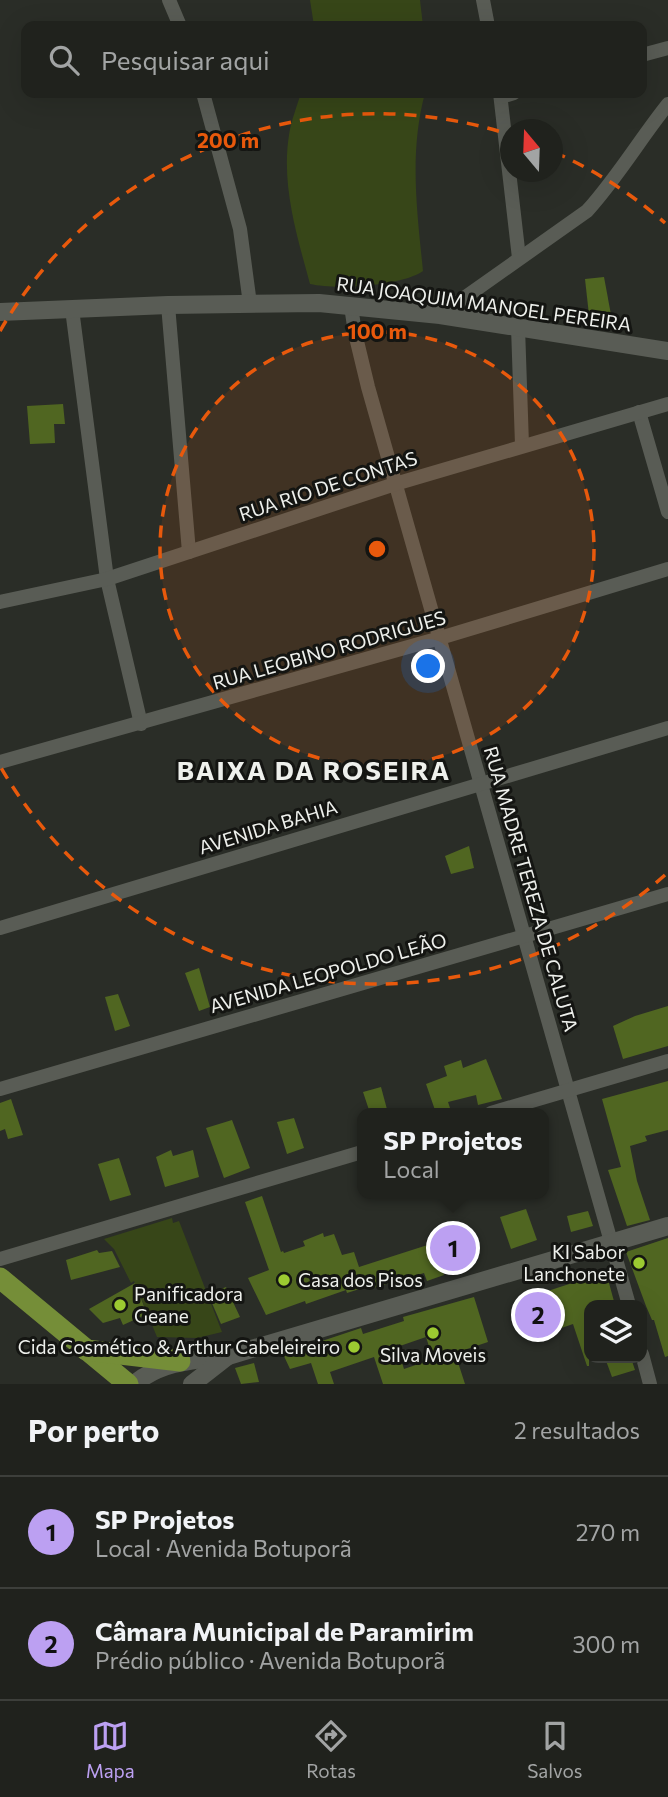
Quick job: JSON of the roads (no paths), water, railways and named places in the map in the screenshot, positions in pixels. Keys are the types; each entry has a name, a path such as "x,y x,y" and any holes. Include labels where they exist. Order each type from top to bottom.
{"main road":[{"path":"0,1278 128,1384"},
{"path":"86,1350 180,1362"}],"street":[{"path":"169,0 178,21"},
{"path":"483,0 487,21"},
{"path":"647,54 668,48"},
{"path":"204,98 240,229 250,304"},
{"path":"505,98 519,258"},
{"path":"440,315 587,211 607,189 668,104"},
{"name":"RUA JOAQUIM MANOEL PEREIRA","path":"0,312 168,305 319,303 440,315 668,351"},
{"path":"168,305 189,552"},
{"name":"RUA MADRE TEREZA DE CALUTA","path":"351,306 368,387 627,1300"},
{"path":"72,309 107,579 141,724"},
{"path":"518,327 522,445"},
{"name":"RUA RIO DE CONTAS","path":"0,602 107,579 395,484 668,404"},
{"path":"639,412 668,512"},
{"name":"RUA LEOBINO RODRIGUES","path":"0,762 440,638 668,569"},
{"name":"AVENIDA BAHIA","path":"0,928 668,728"},
{"name":"AVENIDA LEOPOLDO LEÃO","path":"0,1089 668,894"},
{"path":"508,1108 668,1061"},
{"path":"0,1259 357,1153"},
{"path":"134,1384 156,1370 180,1362 228,1356 668,1226"},
{"path":"192,1384 228,1356"},
{"path":"644,1363 650,1384"}],"place":[{"name":"SP Projetos","path":"453,1248"},
{"name":"KI Sabor Lanchonete","path":"639,1263"},
{"name":"Casa dos Pisos","path":"284,1280"},
{"name":"Panificadora Geane","path":"120,1305"},
{"name":"Câmara Municipal de Paramirim","path":"538,1315"},
{"name":"Silva Moveis","path":"433,1333"},
{"name":"Cida Cosmético & Arthur Cabeleireiro","path":"354,1347"}],"district":[{"name":"BAIXA DA ROSEIRA","path":"314,771"}]}
